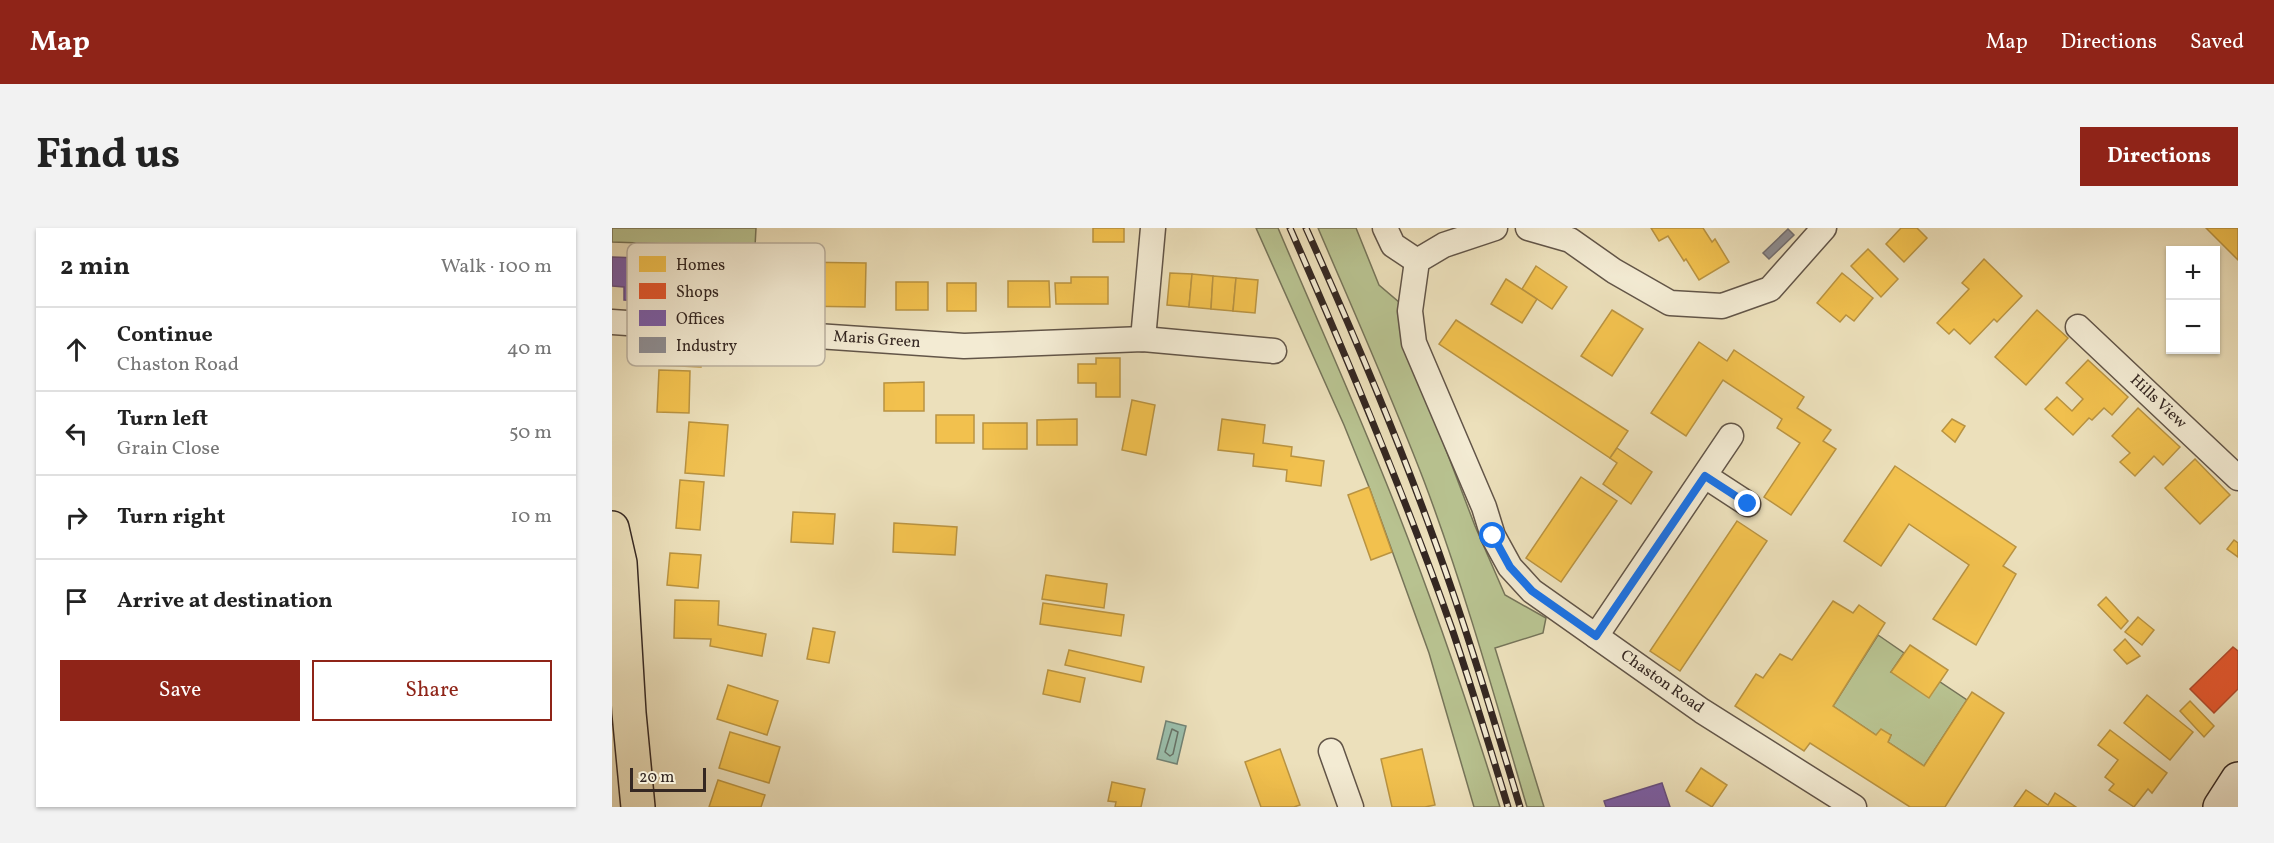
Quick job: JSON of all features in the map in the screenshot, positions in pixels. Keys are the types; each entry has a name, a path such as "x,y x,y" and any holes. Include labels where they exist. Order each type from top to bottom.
{"main road":[{"path":"612,528 620,563 628,713 638,807"}],"street":[{"path":"1143,339 1153,228"},
{"path":"1385,228 1393,244 1417,261 1444,245 1495,228"},
{"path":"1528,228 1570,240 1614,271 1670,303 1722,306 1770,289 1824,228"},
{"name":"Chaston Road","path":"1417,261 1410,311 1414,343 1484,507 1493,536 1510,567 1532,591 1702,711 1854,807"},
{"name":"Maris Green","path":"612,322 627,323"},
{"name":"Hills View","path":"2078,327 2238,478"},
{"name":"Maris Green","path":"825,337 964,346 1143,339 1274,351"},
{"path":"1596,636 1731,436"},
{"path":"1705,476 1748,504"},
{"path":"1331,751 1351,807"},
{"path":"2220,807 2238,779"}],"shaded area":[{"path":"612,228 756,228 755,243 612,242"},
{"path":"1256,228 1278,228 1354,404 1425,583 1500,807 1474,807 1429,653 1369,487 1344,425"},
{"path":"1318,228 1356,228 1379,285 1400,303 1421,384 1475,526 1505,595 1546,618 1543,633 1495,648 1544,807 1527,807 1439,521 1399,417"},
{"path":"1878,635 1904,653 1891,672 1940,682 1967,700 1924,766 1888,742 1891,735 1876,735 1833,706"}],"water":[{"path":"1166,721 1186,726 1177,764 1157,759"}],"building: Homes":[{"path":"1093,228 1124,228 1124,242 1093,242"},
{"path":"1651,228 1703,228 1712,242 1715,239 1729,262 1699,280 1668,236 1659,241"},
{"path":"1901,228 1917,228 1927,238 1904,262 1886,244"},
{"path":"2206,228 2238,228 2238,260"},
{"path":"1868,249 1898,279 1881,297 1851,266"},
{"path":"1984,259 2022,296 1997,322 1994,319 1970,344 1954,329 1949,334 1937,323 1969,289 1962,283"},
{"path":"825,262 866,263 865,307 825,306"},
{"path":"1536,266 1567,287 1552,309 1522,289"},
{"path":"1170,273 1192,274 1189,307 1167,305"},
{"path":"1842,273 1873,298 1854,321 1846,315 1840,322 1817,303"},
{"path":"1192,274 1213,276 1211,309 1189,307"},
{"path":"1213,276 1236,278 1233,311 1211,309"},
{"path":"1071,277 1108,277 1108,304 1056,304 1055,283 1071,283"},
{"path":"1236,278 1258,280 1255,313 1233,311"},
{"path":"1506,279 1537,299 1522,323 1491,304"},
{"path":"1008,281 1049,281 1050,307 1008,307"},
{"path":"896,282 928,282 928,310 896,310"},
{"path":"947,283 976,283 976,311 947,311"},
{"path":"1612,310 1643,329 1612,376 1581,356"},
{"path":"2037,310 2068,338 2026,385 1995,357"},
{"path":"1456,320 1628,431 1610,458 1439,344"},
{"path":"1699,342 1727,361 1734,350 1804,397 1797,408 1831,430 1823,441 1836,449 1791,515 1764,497 1800,443 1777,428 1782,419 1723,380 1686,436 1651,413"},
{"path":"1096,358 1120,358 1120,397 1096,397 1096,383 1078,383 1078,364 1096,364"},
{"path":"2088,360 2128,397 2112,415 2104,408 2092,420 2089,418 2073,435 2045,409 2057,397 2072,411 2083,399 2066,383"},
{"path":"659,370 690,371 689,413 657,412"},
{"path":"924,382 924,411 884,411 884,383"},
{"path":"1132,400 1155,405 1146,455 1122,450"},
{"path":"2138,408 2180,447 2163,465 2154,456 2135,476 2120,462 2130,453 2112,436"},
{"path":"936,415 974,415 974,443 936,443"},
{"path":"1077,419 1077,445 1037,445 1037,420"},
{"path":"1222,419 1265,425 1263,443 1292,447 1291,456 1324,461 1321,486 1286,481 1287,470 1253,466 1254,454 1218,450"},
{"path":"1952,419 1965,426 1955,442 1942,431"},
{"path":"689,422 728,425 724,476 685,473"},
{"path":"983,423 1027,423 1027,449 983,449"},
{"path":"1617,448 1652,472 1631,504 1603,484 1617,463 1610,458"},
{"path":"2195,459 2230,495 2200,524 2165,488"},
{"path":"1895,466 2016,547 2003,566 2016,574 1976,645 1933,619 1969,565 1909,524 1881,566 1844,541"},
{"path":"1581,477 1617,501 1561,582 1526,558"},
{"path":"680,480 704,482 700,530 676,528"},
{"path":"1369,487 1392,552 1371,560 1348,495"},
{"path":"793,512 835,514 833,544 791,542"},
{"path":"1737,521 1767,541 1680,671 1650,651"},
{"path":"894,523 957,527 955,555 893,552"},
{"path":"2234,540 2238,543 2238,557 2227,549"},
{"path":"670,553 701,555 698,588 667,585"},
{"path":"1046,575 1107,584 1104,608 1042,599"},
{"path":"2106,597 2128,621 2121,629 2098,605"},
{"path":"675,600 719,601 718,625 766,634 762,656 710,646 711,639 674,638"},
{"path":"1833,601 1853,613 1859,605 1885,623 1833,706 1876,735 1881,729 1891,735 1888,742 1924,766 1972,692 2004,713 1945,807 1910,807 1810,743 1804,751 1735,706 1756,674 1763,678 1780,654 1792,660"},
{"path":"1043,603 1124,615 1121,636 1040,624"},
{"path":"2138,617 2154,630 2142,645 2125,632"},
{"path":"813,628 835,632 829,663 807,659"},
{"path":"2125,639 2140,656 2127,664 2114,650"},
{"path":"1910,645 1948,670 1929,698 1891,672"},
{"path":"1069,650 1144,667 1141,682 1065,665"},
{"path":"1048,670 1085,678 1080,702 1043,694"},
{"path":"728,685 778,701 767,735 717,719"},
{"path":"2147,695 2193,732 2170,760 2124,723"},
{"path":"2190,701 2214,726 2204,737 2180,711"},
{"path":"2110,730 2167,773 2152,793 2148,789 2134,807 2109,790 2114,784 2105,777 2118,760 2098,745"},
{"path":"730,732 780,747 769,783 719,768"},
{"path":"1280,749 1300,805 1261,807 1245,762"},
{"path":"1422,749 1435,805 1392,807 1381,759"},
{"path":"1701,768 1727,785 1712,807 1686,791"},
{"path":"718,780 765,795 761,807 709,807"},
{"path":"1112,782 1145,789 1141,807 1115,807 1116,802 1108,801"},
{"path":"2026,790 2048,805 2055,793 2076,807 2014,807"}],"building: Shops":[{"path":"2233,647 2238,651 2238,689 2214,713 2190,689"}],"building: Offices":[{"path":"612,257 627,258 627,300 624,300 624,287 612,286"},
{"path":"1662,783 1670,807 1606,807 1604,801"}],"building: Industry":[{"path":"1788,229 1794,235 1769,259 1763,253"}],"railway":[{"path":"1290,228 1354,377 1434,578 1508,807"},
{"path":"1306,228 1373,382 1446,572 1520,807"}],"route":[{"path":"1493,536 1510,567 1532,591 1596,636 1705,476 1748,504"}]}
